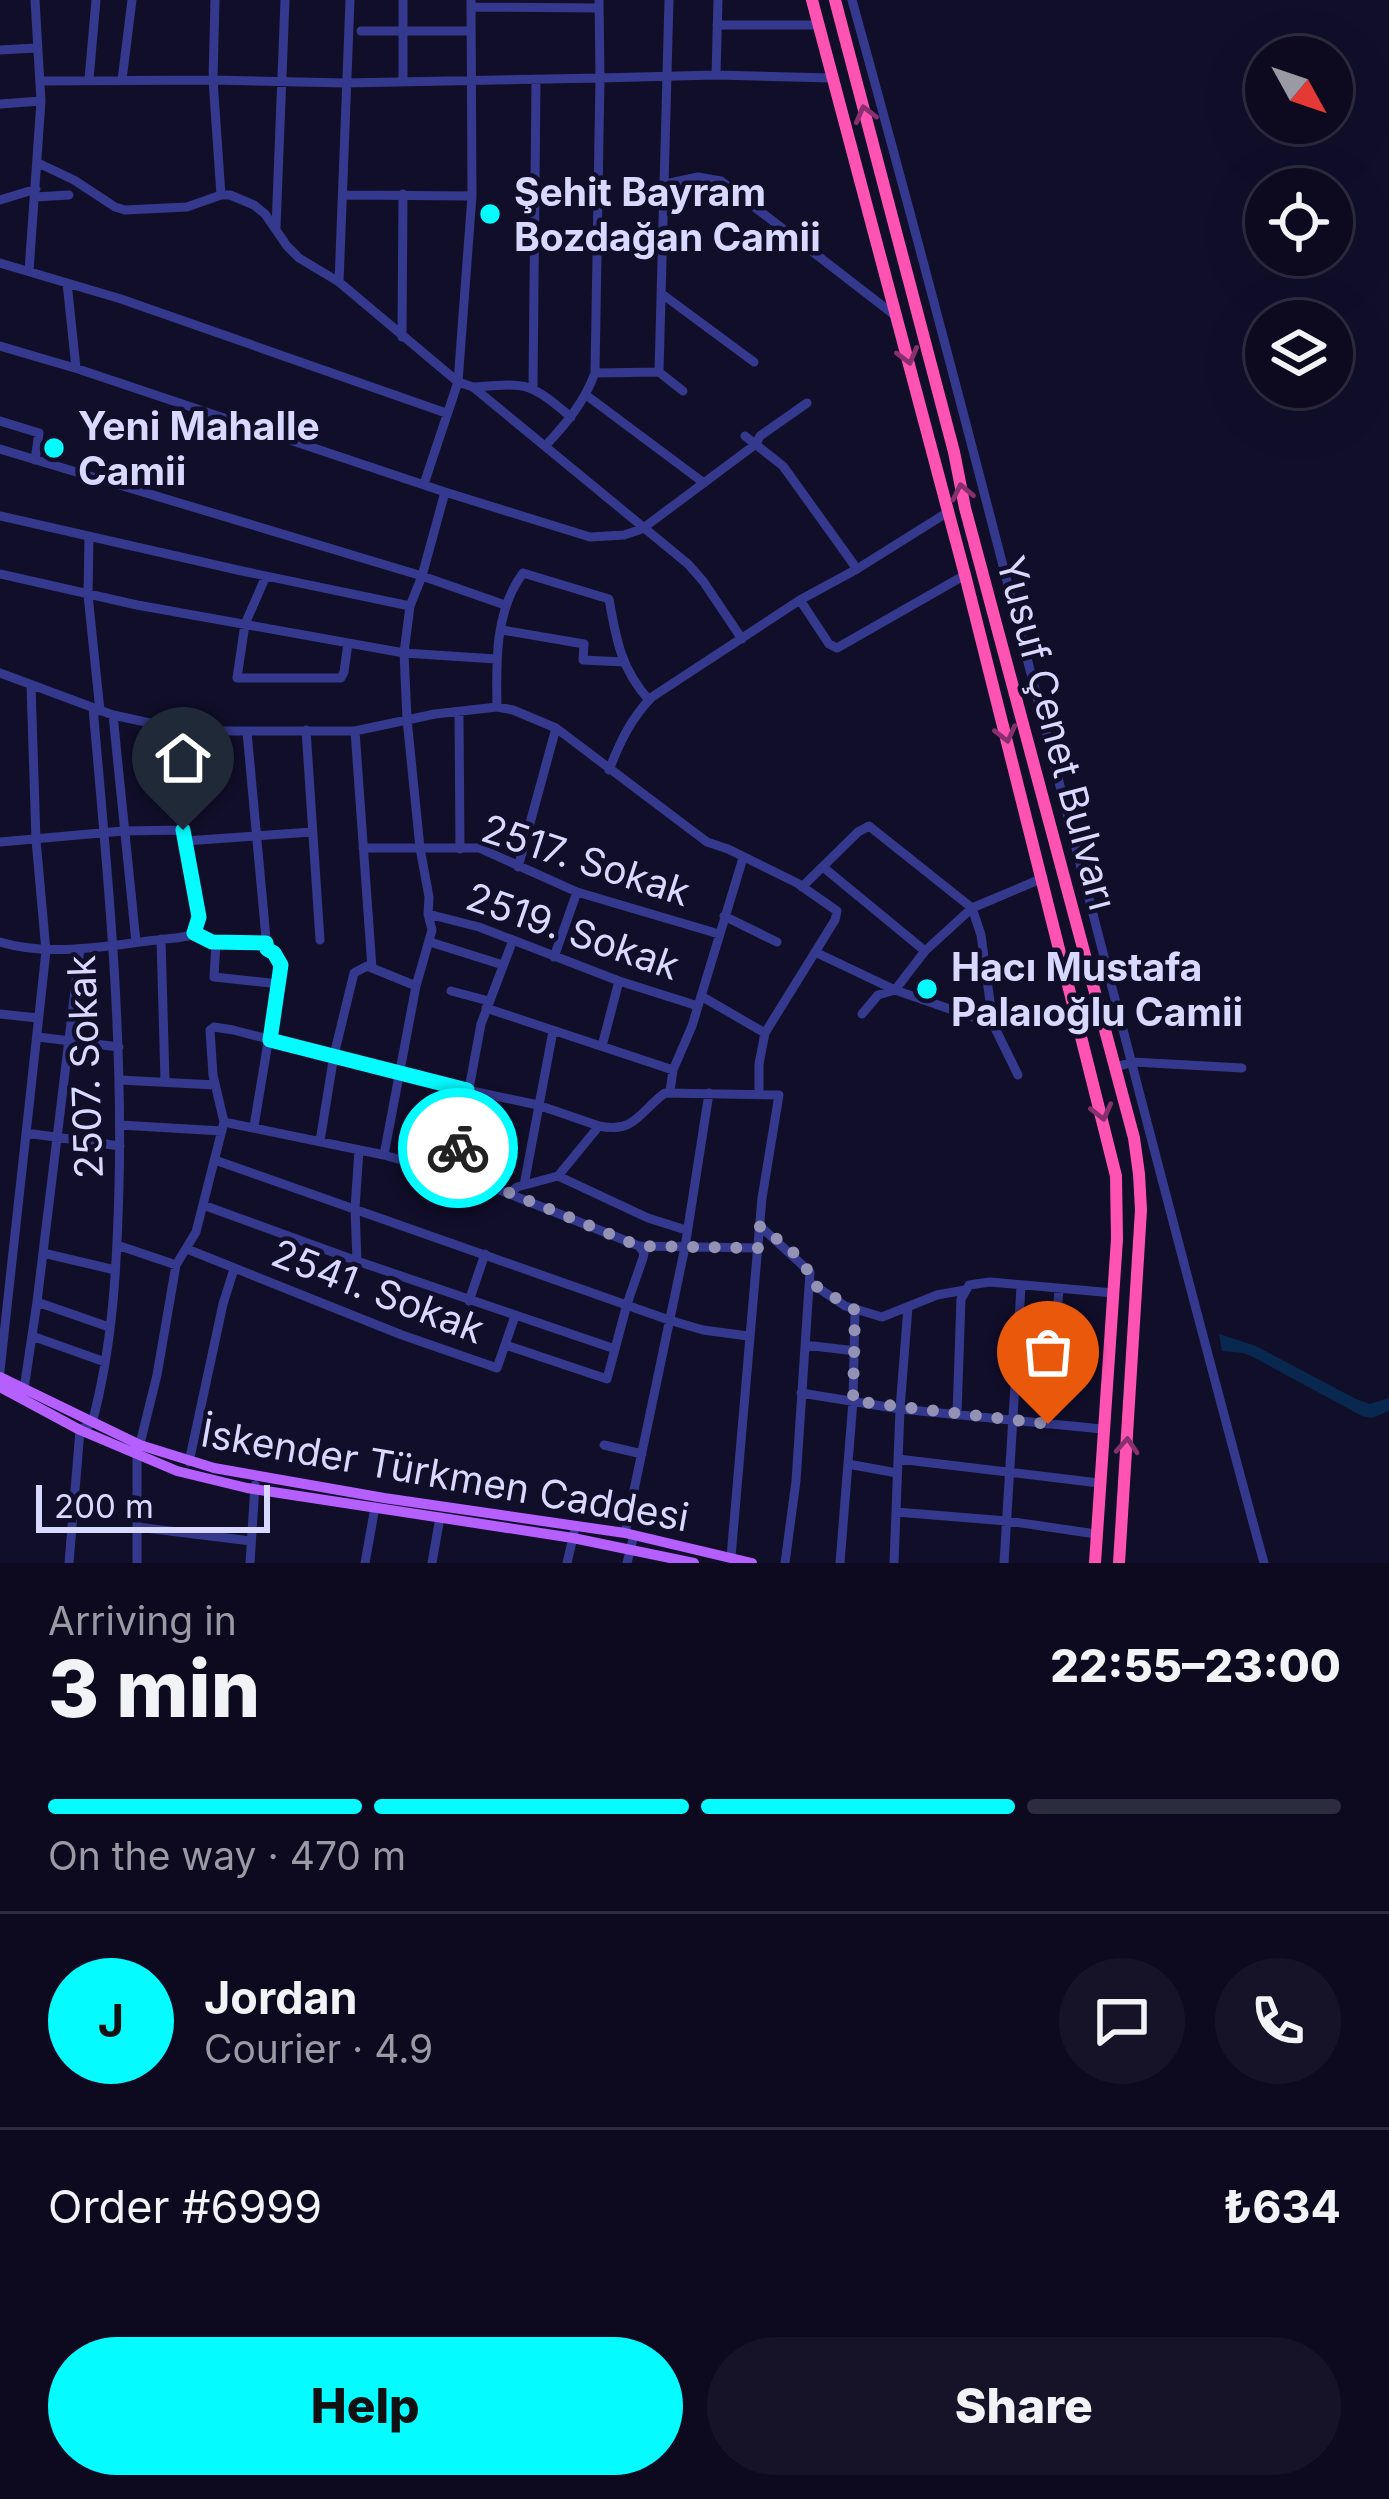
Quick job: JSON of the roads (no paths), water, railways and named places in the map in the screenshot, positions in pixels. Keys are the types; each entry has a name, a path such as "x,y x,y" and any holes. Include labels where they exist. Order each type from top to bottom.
{"highway":[{"name":"Yusuf Çenet Bulvarı","path":"812,0 965,575 1116,1176 1118,1239 1094,1563"},
{"name":"Yusuf Çenet Bulvarı","path":"835,0 976,550 1130,1121 1141,1190 1119,1563"}],"main road":[{"name":"İskender Türkmen Caddesi","path":"0,1374 177,1471 574,1532 694,1563"},
{"name":"İskender Türkmen Caddesi","path":"0,1387 80,1430 255,1483 440,1517 629,1534 752,1563"}],"street":[{"path":"29,271 41,101 35,0"},
{"path":"89,80 96,0"},
{"path":"122,80 132,0"},
{"path":"215,0 213,80 220,195"},
{"path":"276,227 285,0"},
{"path":"340,282 350,0"},
{"path":"404,0 404,81"},
{"path":"659,372 669,0"},
{"path":"716,75 718,0"},
{"path":"852,0 1264,1563"},
{"path":"424,484 458,382 472,196 471,4 599,4 595,373 572,417 546,446"},
{"path":"717,25 819,25"},
{"path":"361,32 471,31"},
{"path":"0,50 36,48"},
{"path":"41,81 832,78"},
{"path":"533,388 536,79"},
{"path":"0,104 41,101"},
{"path":"38,163 125,210 187,207 220,195 254,206 299,258 340,282 402,337 458,382 473,388 688,564 742,639"},
{"path":"665,184 698,176 721,181 897,317"},
{"path":"0,200 35,193 69,196"},
{"path":"402,337 403,194"},
{"path":"343,195 472,196"},
{"path":"598,243 663,248"},
{"path":"0,263 121,299 446,413"},
{"path":"68,283 76,368"},
{"path":"662,294 754,362"},
{"path":"0,346 590,536 642,529 807,403"},
{"path":"595,373 659,372 683,391"},
{"path":"473,388 514,384 533,388 572,417"},
{"path":"586,395 704,483"},
{"path":"0,421 39,433 35,460"},
{"path":"745,436 783,466 857,569"},
{"path":"0,449 505,605"},
{"path":"383,1155 416,986 432,930 420,848 404,653 410,606 445,492"},
{"path":"609,770 623,735 650,700 800,600 948,512"},
{"path":"0,516 410,606"},
{"name":"2507. Sokak","path":"89,536 88,595 120,1080 115,1270 105,1362 92,1423"},
{"path":"497,707 496,659 505,605 523,573 609,598 624,662 633,682 650,700"},
{"path":"0,574 88,595 404,653 496,659"},
{"path":"800,600 829,644 837,648 965,575"},
{"path":"266,576 244,624 237,678 341,678 348,643"},
{"path":"502,630 584,644 583,660 624,662"},
{"path":"0,673 113,715 166,728 355,730 497,707 556,728 707,842 802,886 835,908 838,915 765,1033 759,1093"},
{"path":"0,1374 46,951 36,840 31,685"},
{"path":"459,712 460,849"},
{"path":"113,715 136,942"},
{"path":"166,728 199,917 194,933"},
{"path":"518,867 556,728"},
{"path":"306,730 320,940"},
{"path":"355,730 372,968"},
{"path":"247,732 266,943 281,965 254,1126"},
{"path":"802,886 868,826 971,908 981,935 992,1024 1018,1075"},
{"path":"0,842 123,831 184,836 312,832"},
{"name":"2517. Sokak","path":"363,848 478,848 577,892 719,934"},
{"path":"670,1092 673,1070 700,1001 743,858"},
{"path":"823,867 926,951"},
{"path":"862,1014 878,994 895,990 926,951 971,908 1043,878"},
{"path":"554,956 577,892"},
{"name":"2519. Sokak","path":"428,914 455,919 619,981 700,1001 765,1033"},
{"path":"724,916 776,942"},
{"path":"0,942 46,951 194,933 216,942 266,943"},
{"path":"161,939 165,1081"},
{"path":"453,1175 488,1004 513,940"},
{"path":"216,942 214,977 279,984"},
{"path":"430,942 502,965"},
{"path":"24,1388 80,949"},
{"path":"815,952 895,990 992,1024"},
{"path":"320,1141 354,974 362,967 372,968 416,986"},
{"path":"602,1046 619,981"},
{"path":"451,991 673,1070"},
{"path":"0,1014 38,1018"},
{"path":"137,1563 138,1450 157,1375 176,1264 196,1232 223,1126 209,1034 214,1027 538,1105 610,1128 628,1126 670,1092 779,1095 748,1336 731,1558"},
{"path":"524,1185 553,1031"},
{"path":"38,1037 119,1047"},
{"path":"1116,1067 1132,1062 1242,1068"},
{"path":"120,1080 215,1085"},
{"path":"627,1563 641,1454 685,1247 709,1094"},
{"path":"120,1125 254,1126 453,1175 639,1246 758,1248"},
{"path":"510,1193 558,1176 599,1126"},
{"path":"26,1133 120,1146"},
{"path":"357,1261 359,1150"},
{"path":"215,1160 669,1320 748,1336"},
{"path":"558,1176 648,1218 686,1230"},
{"path":"203,1205 615,1349"},
{"path":"760,1226 803,1263 811,1283 785,1563"},
{"path":"117,1245 176,1264"},
{"path":"506,1345 607,1379 643,1258 639,1246"},
{"name":"2541. Sokak","path":"188,1249 497,1368 515,1316"},
{"path":"43,1253 115,1270"},
{"path":"469,1301 485,1254"},
{"path":"189,1462 234,1269"},
{"path":"811,1283 855,1310 882,1317 976,1283 1113,1294"},
{"path":"1004,1563 1021,1287"},
{"path":"957,1414 964,1289"},
{"path":"1048,1424 1059,1289"},
{"path":"37,1302 110,1327"},
{"path":"896,1563 908,1307"},
{"path":"840,1563 855,1310"},
{"path":"32,1336 105,1362"},
{"path":"805,1345 856,1351"},
{"path":"801,1393 1102,1429"},
{"path":"70,1563 80,1430 92,1423"},
{"path":"886,1437 900,1437"},
{"path":"604,1445 641,1454"},
{"path":"898,1460 1099,1483"},
{"path":"848,1464 897,1473"},
{"path":"250,1563 255,1483"},
{"path":"365,1563 375,1507"},
{"path":"896,1512 1096,1534"},
{"path":"432,1563 440,1517"},
{"path":"136,1527 251,1541"},
{"path":"567,1563 574,1532"}],"water":[{"path":"1219,1334 1256,1346 1356,1399 1370,1404 1389,1398 1389,1411 1372,1418 1362,1416 1253,1357 1222,1351"}],"place":[{"name":"Şehit Bayram Bozdağan Camii","path":"490,214"},
{"name":"Yeni Mahalle Camii","path":"54,448"},
{"name":"Hacı Mustafa Palaıoğlu Camii","path":"927,989"}]}
